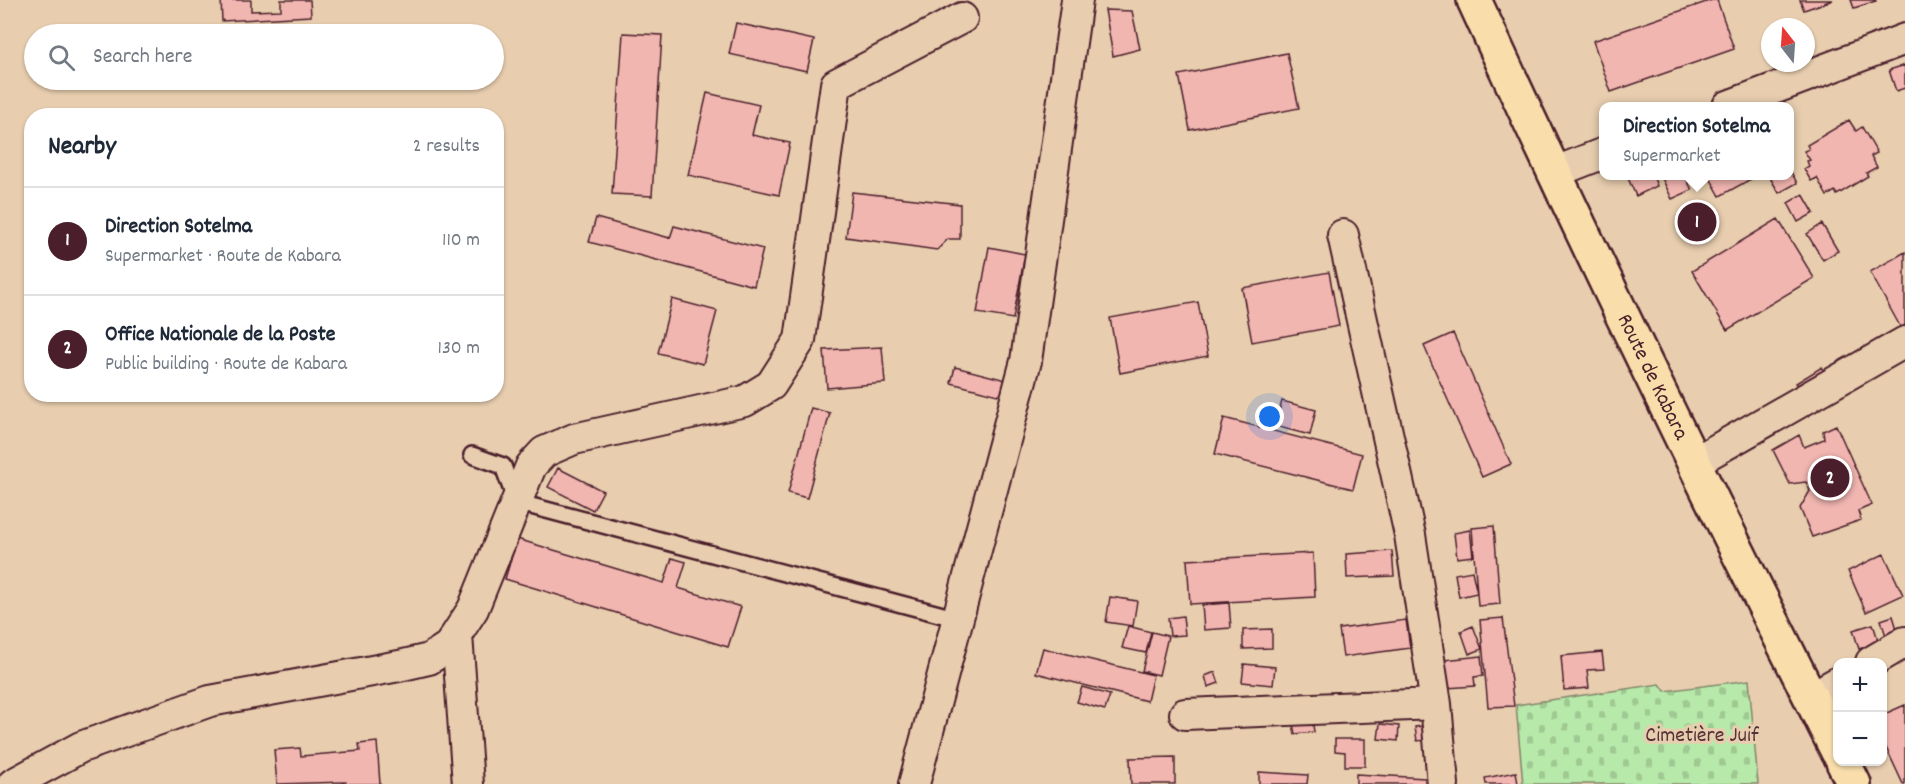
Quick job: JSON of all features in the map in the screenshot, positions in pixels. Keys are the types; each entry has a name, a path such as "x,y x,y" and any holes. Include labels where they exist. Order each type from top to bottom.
{"main road":[{"name":"Route de Kabara","path":"1474,0 1553,173 1693,463 1824,690 1833,730"},
{"path":"1844,766 1854,784"}],"street":[{"path":"914,784 1026,361 1077,0"},
{"path":"13,784 81,747 210,701 429,659 449,646 473,609 531,466 544,453 574,439 745,401 771,385 800,340 836,84 962,18"},
{"path":"1739,102 1905,39"},
{"path":"1553,173 1599,155"},
{"path":"1342,235 1410,535 1436,704 1443,784"},
{"path":"1693,463 1905,342"},
{"path":"457,634 468,784"},
{"path":"1879,658 1905,642"},
{"path":"1185,714 1436,704"}],"lane":[{"path":"472,455 503,465 516,502 958,619"}],"green space":[{"name":"Cimetière Juif","path":"1749,680 1758,784 1523,784 1516,705 1660,684 1665,691"}],"building":[{"path":"221,0 251,0 251,11 281,10 281,0 310,0 311,16 222,21"},
{"path":"1717,0 1734,49 1611,92 1593,41"},
{"path":"1800,0 1833,0 1804,10"},
{"path":"1851,0 1875,0 1876,1 1854,8"},
{"path":"1105,10 1132,11 1140,49 1113,56"},
{"path":"736,23 814,40 807,71 729,54"},
{"path":"623,33 662,35 652,196 612,194"},
{"path":"1287,53 1299,108 1190,130 1179,75"},
{"path":"1905,65 1905,88 1896,91 1889,70"},
{"path":"707,93 759,105 752,135 790,143 779,195 688,175"},
{"path":"1849,120 1856,131 1862,127 1877,153 1871,156 1877,167 1866,173 1868,176 1837,195 1835,191 1827,196 1817,178 1811,181 1804,169 1809,166 1807,161 1810,160 1804,151 1809,149 1807,145"},
{"path":"1794,177 1797,183 1779,193 1771,180 1794,180"},
{"path":"1629,180 1655,180 1657,186 1636,196"},
{"path":"1663,180 1687,180 1692,190 1672,199"},
{"path":"1711,180 1749,180 1720,196"},
{"path":"852,192 960,204 960,239 948,239 937,250 846,237"},
{"path":"1803,194 1814,213 1798,222 1788,203"},
{"path":"596,218 670,238 674,226 763,249 754,286 589,242"},
{"path":"1778,219 1814,278 1727,330 1692,271"},
{"path":"1822,224 1838,251 1823,260 1807,234"},
{"path":"989,247 1025,254 1013,319 977,313"},
{"path":"1905,252 1905,325 1901,328 1870,272"},
{"path":"1329,272 1339,326 1252,342 1242,288"},
{"path":"672,299 717,311 703,364 658,353"},
{"path":"1198,302 1208,356 1120,373 1110,318"},
{"path":"1453,333 1511,464 1482,477 1424,346"},
{"path":"882,347 885,383 827,388 824,350"},
{"path":"955,367 1006,380 1002,396 951,383"},
{"path":"1822,367 1829,379 1804,395 1796,383"},
{"path":"1282,401 1316,410 1310,435 1275,426"},
{"path":"811,408 830,413 807,498 788,493"},
{"path":"1224,418 1362,454 1353,489 1215,454"},
{"path":"1836,425 1872,505 1858,511 1861,520 1812,537 1800,508 1810,491 1806,482 1790,484 1773,450 1799,435 1804,447 1824,439 1823,431"},
{"path":"558,468 603,491 593,510 548,487"},
{"path":"1494,526 1500,604 1478,606 1472,528"},
{"path":"1470,530 1473,556 1457,558 1454,533"},
{"path":"517,539 664,583 672,558 686,562 678,588 741,607 728,647 505,579"},
{"path":"1392,551 1394,576 1347,578 1346,554"},
{"path":"1313,553 1315,597 1190,604 1187,560"},
{"path":"1884,554 1903,595 1866,612 1848,571"},
{"path":"1472,571 1477,593 1459,597 1455,574"},
{"path":"1110,597 1137,601 1133,626 1106,622"},
{"path":"1229,603 1231,628 1204,630 1202,605"},
{"path":"1183,616 1185,635 1170,636 1168,618"},
{"path":"1893,616 1898,632 1886,636 1881,620"},
{"path":"1503,618 1514,706 1488,707 1480,620"},
{"path":"1406,620 1410,648 1343,657 1339,629"},
{"path":"1873,624 1879,643 1859,649 1853,630"},
{"path":"1128,626 1151,632 1146,653 1122,648"},
{"path":"1473,626 1482,649 1469,654 1461,631"},
{"path":"1272,629 1272,648 1243,649 1243,630"},
{"path":"1152,632 1168,636 1159,675 1142,671"},
{"path":"1043,648 1153,675 1147,701 1036,673"},
{"path":"1602,652 1604,669 1587,670 1589,688 1564,690 1561,656"},
{"path":"1481,656 1483,676 1474,677 1475,686 1447,688 1444,660"},
{"path":"1244,664 1275,667 1273,685 1242,682"},
{"path":"1215,672 1219,683 1208,687 1205,676"},
{"path":"1082,687 1110,695 1105,710 1077,702"},
{"path":"1905,705 1905,784 1887,750 1887,713"},
{"path":"1312,717 1314,732 1295,734 1292,720"},
{"path":"1380,724 1399,726 1398,741 1378,739"},
{"path":"1433,725 1435,739 1417,741 1415,727"},
{"path":"1335,739 1365,739 1365,766 1345,766 1345,752 1335,751"},
{"path":"377,742 380,784 346,784 346,782 277,784 274,750 300,748 301,756 360,751 359,744"},
{"path":"1175,757 1175,784 1131,784 1130,758"},
{"path":"1259,772 1308,775 1307,784 1259,784"},
{"path":"1516,772 1518,784 1486,784 1485,778"},
{"path":"1356,774 1425,778 1425,784 1356,784"}],"place":[{"name":"Direction Sotelma","path":"1697,222"},
{"name":"Office Nationale de la Poste","path":"1830,478"}]}
